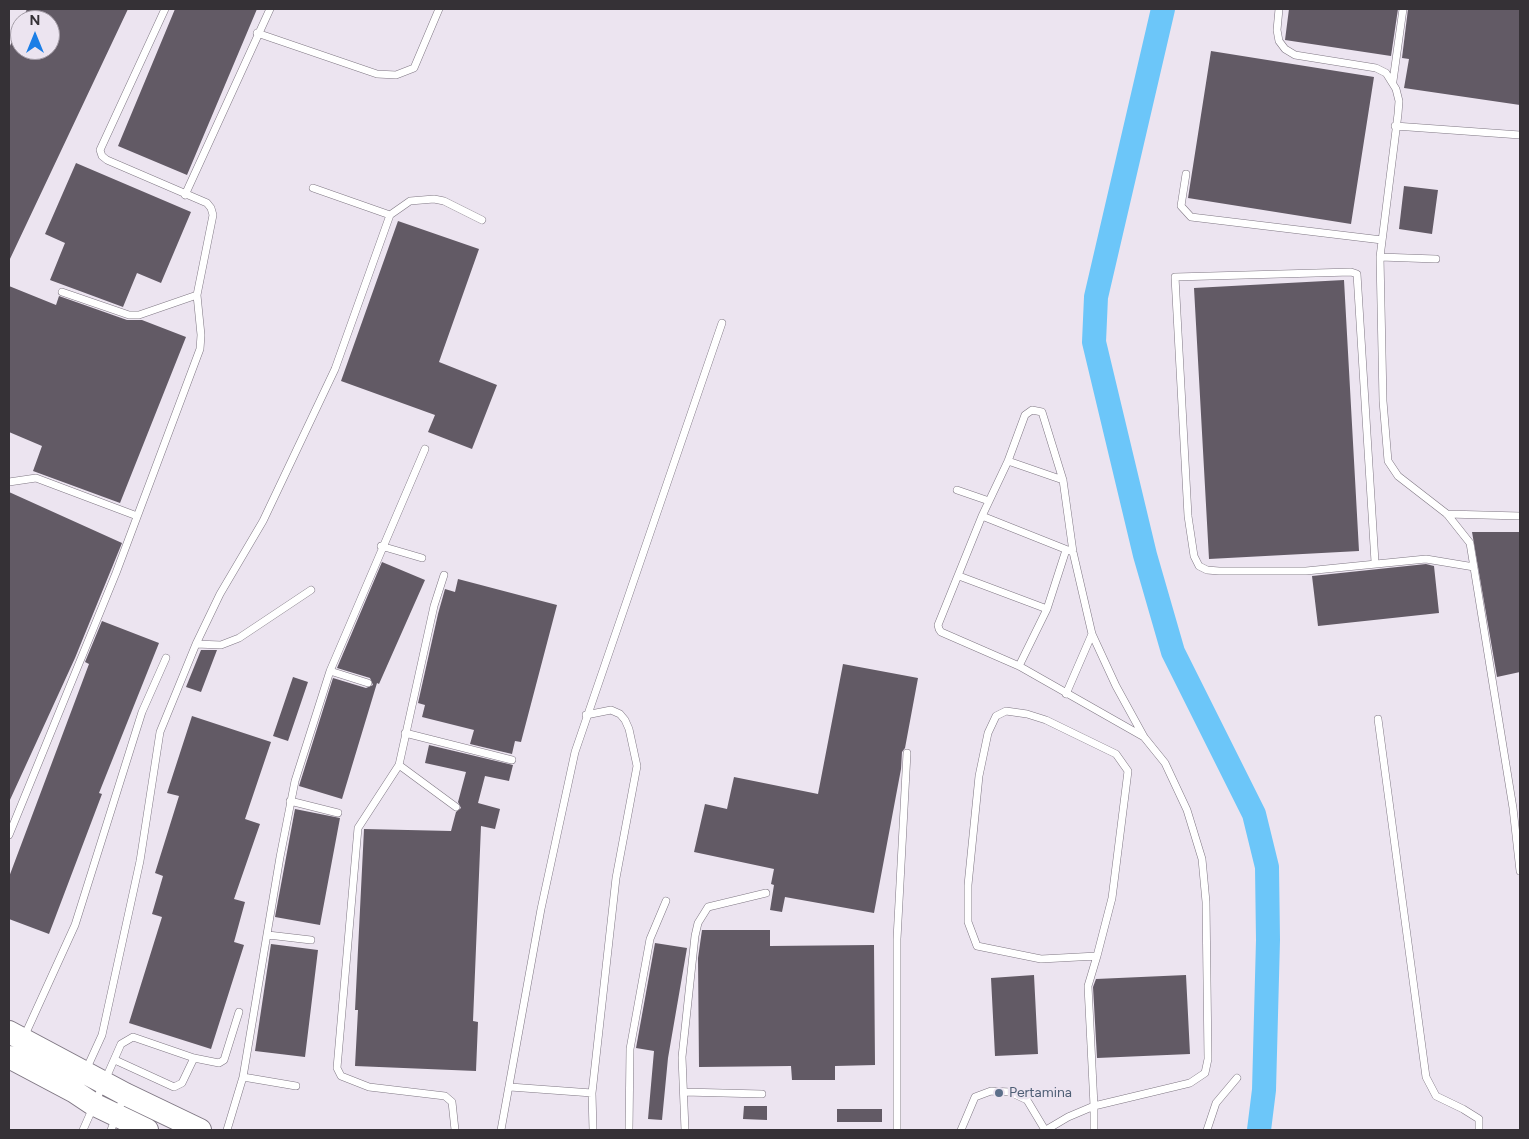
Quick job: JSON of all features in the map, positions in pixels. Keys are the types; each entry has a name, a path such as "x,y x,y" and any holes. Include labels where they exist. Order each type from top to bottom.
{"highway":[{"path":"13,1043 86,1086 125,1094 200,1130"},
{"path":"86,1086 113,1123 144,1130"}],"lane":[{"path":"9,836 137,516 200,349 201,335 197,295 213,215 212,208 207,203 107,160 102,156 100,150 165,9"},
{"path":"185,195 257,33 270,9"},
{"path":"257,33 377,74 396,74 414,68 439,9"},
{"path":"1279,9 1277,30 1279,41 1285,49 1295,54 1376,68 1386,73 1392,81 1399,101 1380,257 1383,400 1388,461 1398,476 1447,514 1470,543 1513,808 1520,870"},
{"path":"1392,81 1403,9"},
{"path":"1395,126 1520,135"},
{"path":"1186,174 1181,206 1192,217 1382,240"},
{"path":"313,188 390,215"},
{"path":"83,1130 86,1086 102,1035 140,860 160,732 196,644 220,594 264,521 335,369 390,215 410,201 434,199 444,201 482,220"},
{"path":"1380,257 1436,259"},
{"path":"1375,562 1357,274 1351,272 1176,276 1174,281 1188,516 1196,561 1207,570 1264,572 1341,568 1375,562 1426,559 1474,567"},
{"path":"62,292 129,315 139,315 197,295"},
{"path":"501,1130 541,909 575,752 586,715 722,324"},
{"path":"961,1130 975,1097 991,1091 1010,1092 1027,1100 1046,1130 1068,1117 1094,1106 1190,1083 1200,1078 1207,1067 1206,902 1202,859 1187,810 1166,763 1144,737 1116,686 1092,634 1070,551 1063,480 1042,412 1032,410 1025,415 1008,461 982,516 938,625 939,629 941,632 1019,666 1144,737"},
{"path":"226,1130 243,1077 290,801 330,670 381,546 425,449"},
{"path":"1008,461 1063,480"},
{"path":"9,482 36,478 137,516"},
{"path":"957,490 989,501"},
{"path":"1447,514 1520,516"},
{"path":"982,516 1070,551"},
{"path":"381,546 422,558"},
{"path":"1019,666 1047,609 1070,551"},
{"path":"444,575 405,733 400,765 358,828 337,1068 341,1076 368,1087 445,1096 452,1102 455,1130"},
{"path":"958,576 1047,609"},
{"path":"196,644 221,645 239,638 311,590"},
{"path":"1066,694 1092,634"},
{"path":"13,1043 75,925 142,712 166,658"},
{"path":"330,670 368,683"},
{"path":"586,715 611,710 620,714 626,720 637,766 616,878 592,1093 593,1130"},
{"path":"1094,1130 1088,986 1097,956 1112,898 1128,771 1116,754 1046,720 1027,714 1006,711 996,716 988,733 979,776 968,885 968,922 977,946 1042,959 1097,956"},
{"path":"1378,718 1426,1077 1430,1088 1436,1096 1468,1111 1479,1119 1478,1130"},
{"path":"405,733 512,760"},
{"path":"897,1130 897,939 907,752"},
{"path":"400,765 456,807"},
{"path":"290,801 338,812"},
{"path":"685,1130 682,1057 698,923 708,907 766,893"},
{"path":"629,1130 630,1049 650,939 666,901"},
{"path":"268,935 311,940"},
{"path":"86,1086 115,1060 121,1044 134,1037 194,1058 219,1063 224,1060 238,1012"},
{"path":"115,1060 174,1087 182,1083 194,1058"},
{"path":"243,1077 296,1086"},
{"path":"1207,1130 1216,1103 1237,1078"},
{"path":"510,1087 592,1093"},
{"path":"684,1092 762,1094"},
{"path":"113,1123 125,1094"}],"building":[{"path":"128,9 9,261 9,48 10,46 10,60 60,60 60,10 27,10"},
{"path":"175,9 257,9 187,175 118,146"},
{"path":"1289,9 1398,9 1391,56 1285,40"},
{"path":"1408,9 1520,9 1520,105 1404,88 1409,59 1402,58"},
{"path":"1211,51 1374,77 1351,224 1188,198"},
{"path":"76,163 191,212 161,283 137,273 123,307 50,280 65,243 45,234"},
{"path":"1404,186 1438,190 1432,234 1399,229"},
{"path":"398,221 479,249 439,362 497,385 472,449 428,432 435,415 341,381"},
{"path":"1344,280 1359,551 1209,559 1194,288"},
{"path":"9,286 56,305 59,296 127,320 142,320 186,337 120,503 33,471 42,446 9,432"},
{"path":"9,492 122,543 75,658 9,802"},
{"path":"1472,532 1520,532 1520,672 1497,677"},
{"path":"382,562 425,580 379,684 377,683 342,799 299,786 333,678 366,688 373,685 370,678 337,668"},
{"path":"1426,564 1434,566 1439,613 1318,626 1312,576"},
{"path":"458,579 557,605 521,742 515,741 512,754 470,744 474,730 422,717 425,705 418,703 438,614 445,589 455,592"},
{"path":"102,621 159,643 99,793 102,794 49,934 9,919 9,877 89,664 85,662"},
{"path":"201,650 217,650 201,692 186,687"},
{"path":"843,664 918,678 905,748 902,752 901,769 874,913 785,897 782,912 770,910 774,885 771,884 774,869 694,852 705,804 727,809 734,777 818,794"},
{"path":"293,677 308,682 288,741 273,736"},
{"path":"192,716 271,742 245,819 260,824 234,899 245,902 234,942 244,945 211,1049 129,1023 162,917 152,914 163,876 155,873 179,796 167,793"},
{"path":"429,745 513,765 509,781 485,776 478,803 500,809 495,829 481,826 473,1021 478,1022 476,1071 355,1066 358,1010 355,1010 364,829 451,831 456,812 461,808 458,802 466,772 425,763"},
{"path":"295,809 340,818 320,925 275,917"},
{"path":"702,930 770,930 770,946 874,945 875,1065 835,1066 835,1080 792,1080 791,1066 699,1067 698,958"},
{"path":"655,943 687,948 668,1058 662,1120 648,1119 654,1051 636,1048"},
{"path":"271,944 318,950 305,1057 255,1051"},
{"path":"1034,975 1038,1054 995,1056 991,978"},
{"path":"1186,975 1190,1054 1097,1058 1093,987 1096,979"},
{"path":"744,1106 767,1106 767,1120 743,1119"},
{"path":"837,1109 882,1109 882,1122 837,1122"}],"waterway":[{"path":"1163,9 1096,297 1094,342 1145,555 1173,652 1254,814 1267,867 1268,940 1264,1090 1259,1130"}],"place":[{"name":"Pertamina","path":"999,1093"}]}
